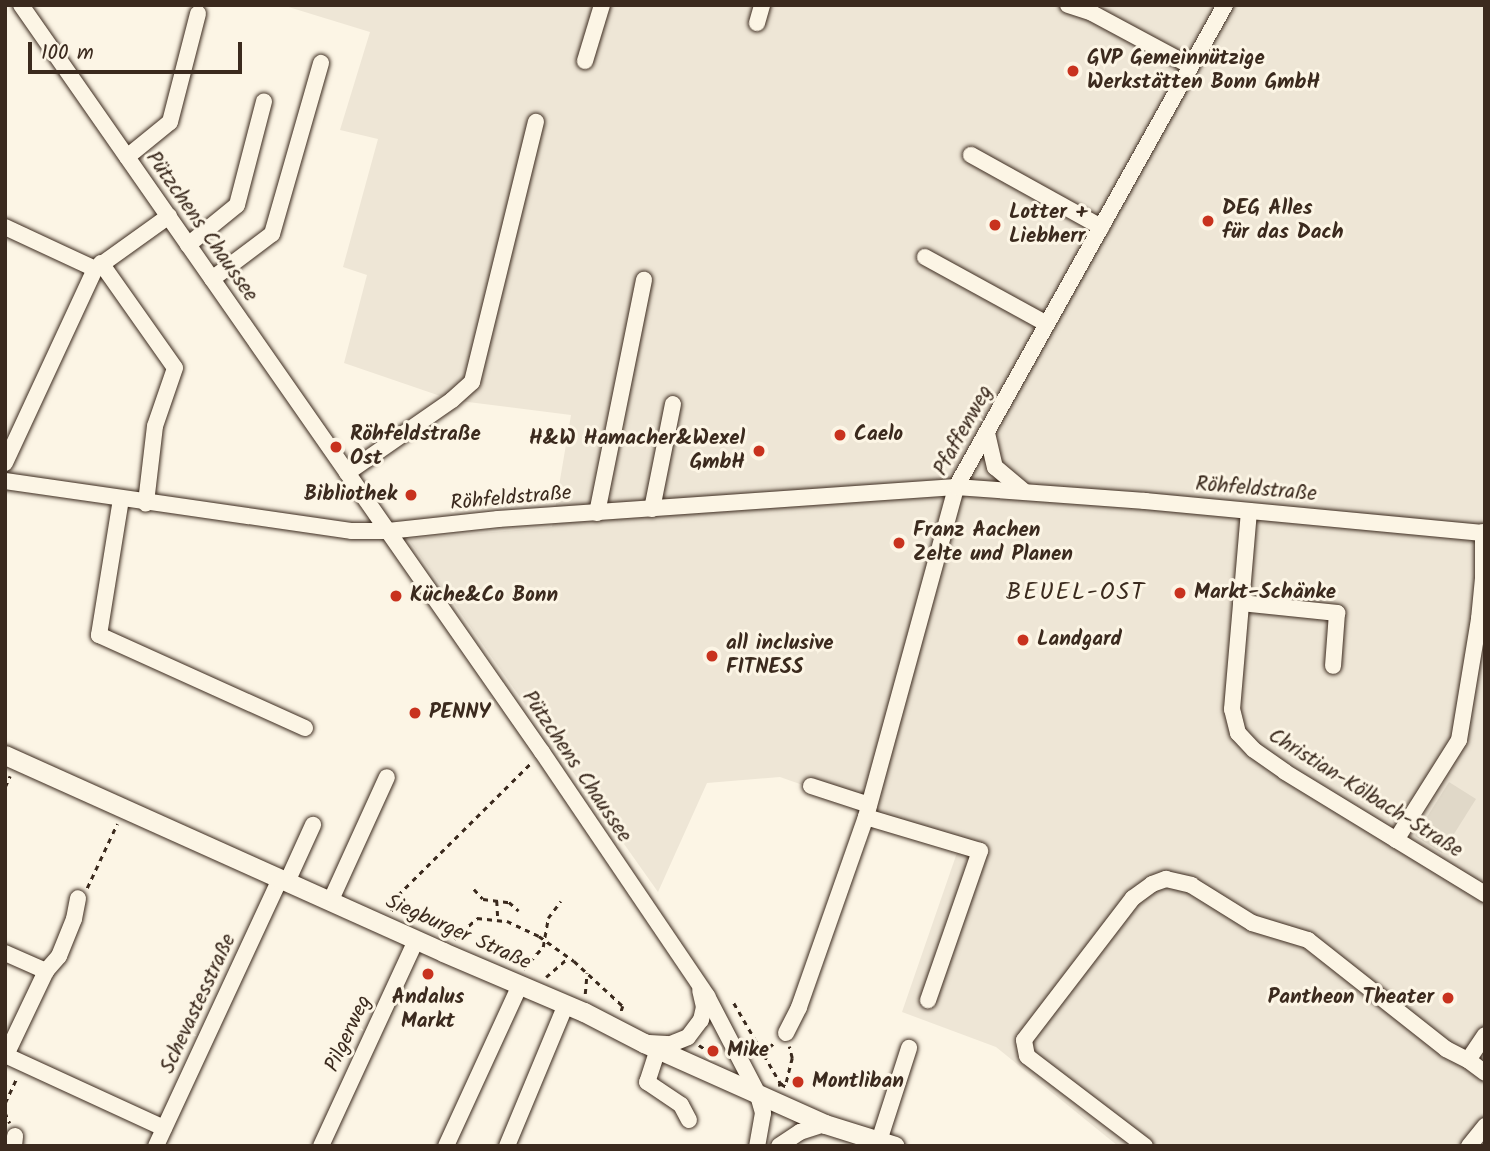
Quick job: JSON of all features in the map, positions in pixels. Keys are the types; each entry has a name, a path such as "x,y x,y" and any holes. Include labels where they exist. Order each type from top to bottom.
{"main road":[{"name":"Siegburger Straße","path":"5,755 330,902 575,1008 651,1046 825,1124 887,1143"}],"street":[{"name":"Pützchens Chaussee","path":"21,5 542,752 700,987 737,1049 757,1092 763,1113 757,1146"},
{"path":"585,61 602,5"},
{"path":"757,23 762,5"},
{"path":"1068,5 1092,13 1191,66"},
{"name":"Pfaffenweg","path":"786,1033 799,1007 867,811 956,487 1225,5"},
{"path":"127,157 170,122 198,14"},
{"path":"212,279 272,234 321,63"},
{"path":"188,244 237,205 264,101"},
{"path":"347,473 452,401 472,382 536,122"},
{"path":"971,155 1101,227"},
{"path":"5,463 98,266 169,216"},
{"path":"5,227 98,266 175,368 155,425 146,503"},
{"path":"925,257 1047,324"},
{"path":"597,513 644,280"},
{"path":"652,509 673,404"},
{"path":"987,433 995,467 1024,491"},
{"name":"Röhfeldstraße","path":"5,481 319,528 388,531 956,487 1484,532"},
{"path":"121,499 99,635 304,728"},
{"name":"Christian-Kölbach-Straße","path":"1250,511 1232,709 1238,733 1254,750 1285,772 1485,894"},
{"path":"1396,840 1459,740 1479,618 1484,532"},
{"path":"1241,603 1337,613 1333,666"},
{"path":"330,902 387,777"},
{"path":"811,786 867,811 980,851 928,1000"},
{"name":"Schevastesstraße","path":"156,1146 313,825"},
{"path":"1145,1146 1027,1056 1024,1040 1028,1031 1133,898 1152,884 1166,879 1191,885 1252,923 1308,940 1446,1049 1468,1060 1485,1073"},
{"path":"78,898 74,919 59,957 46,971 6,1055 164,1128"},
{"name":"Pilgerweg","path":"321,1146 416,940"},
{"path":"5,953 46,971"},
{"path":"446,1146 520,985"},
{"path":"689,1120 686,1110 677,1100 647,1082 651,1046 671,1044 688,1037 701,1020 704,1007 700,987"},
{"path":"507,1146 575,1008"},
{"path":"1468,1060 1485,1035"},
{"path":"887,1143 909,1048"},
{"path":"779,1146 800,1132 825,1124"},
{"path":"1469,1146 1485,1126"}],"path":[{"path":"385,926 398,895 542,752"},
{"path":"78,898 89,884 124,809"},
{"path":"474,889 483,899 509,902 519,911"},
{"path":"497,901 498,920"},
{"path":"520,985 538,954 548,918 561,901"},
{"path":"443,952 477,919 498,920 544,938 567,959 587,972 623,1006 615,1028"},
{"path":"520,985 567,959"},
{"path":"575,1008 587,972"},
{"path":"734,1003 781,1084 786,1082 792,1058 786,1033"},
{"path":"688,1037 716,1057"},
{"path":"5,1103 23,1064"}],"shaded area":[{"path":"282,5 1485,5 1485,1146 1118,1146 996,1047 902,1012 961,841 780,777 707,783 658,892 408,539 552,527 571,415 452,400 344,363 367,275 343,267 378,139 340,130 370,32"},
{"path":"1449,782 1476,799 1442,853 1415,836"}],"place":[{"name":"GVP Gemeinnützige Werkstätten Bonn GmbH","path":"1073,71"},
{"name":"DEG Alles für das Dach","path":"1208,221"},
{"name":"Lotter + Liebherr","path":"995,225"},
{"name":"Caelo","path":"840,435"},
{"name":"Röhfeldstraße Ost","path":"336,447"},
{"name":"H&W Hamacher&Wexel GmbH","path":"759,451"},
{"name":"Bibliothek","path":"411,495"},
{"name":"Franz Aachen Zelte und Planen","path":"899,543"},
{"name":"Markt-Schänke","path":"1180,593"},
{"name":"Küche&Co Bonn","path":"396,596"},
{"name":"Landgard","path":"1023,640"},
{"name":"all inclusive FITNESS","path":"712,656"},
{"name":"PENNY","path":"415,713"},
{"name":"Andalus Markt","path":"428,974"},
{"name":"Pantheon Theater","path":"1448,998"},
{"name":"Mike","path":"713,1051"},
{"name":"Montliban","path":"798,1082"}],"district":[{"name":"BEUEL-OST","path":"1076,593"}]}
